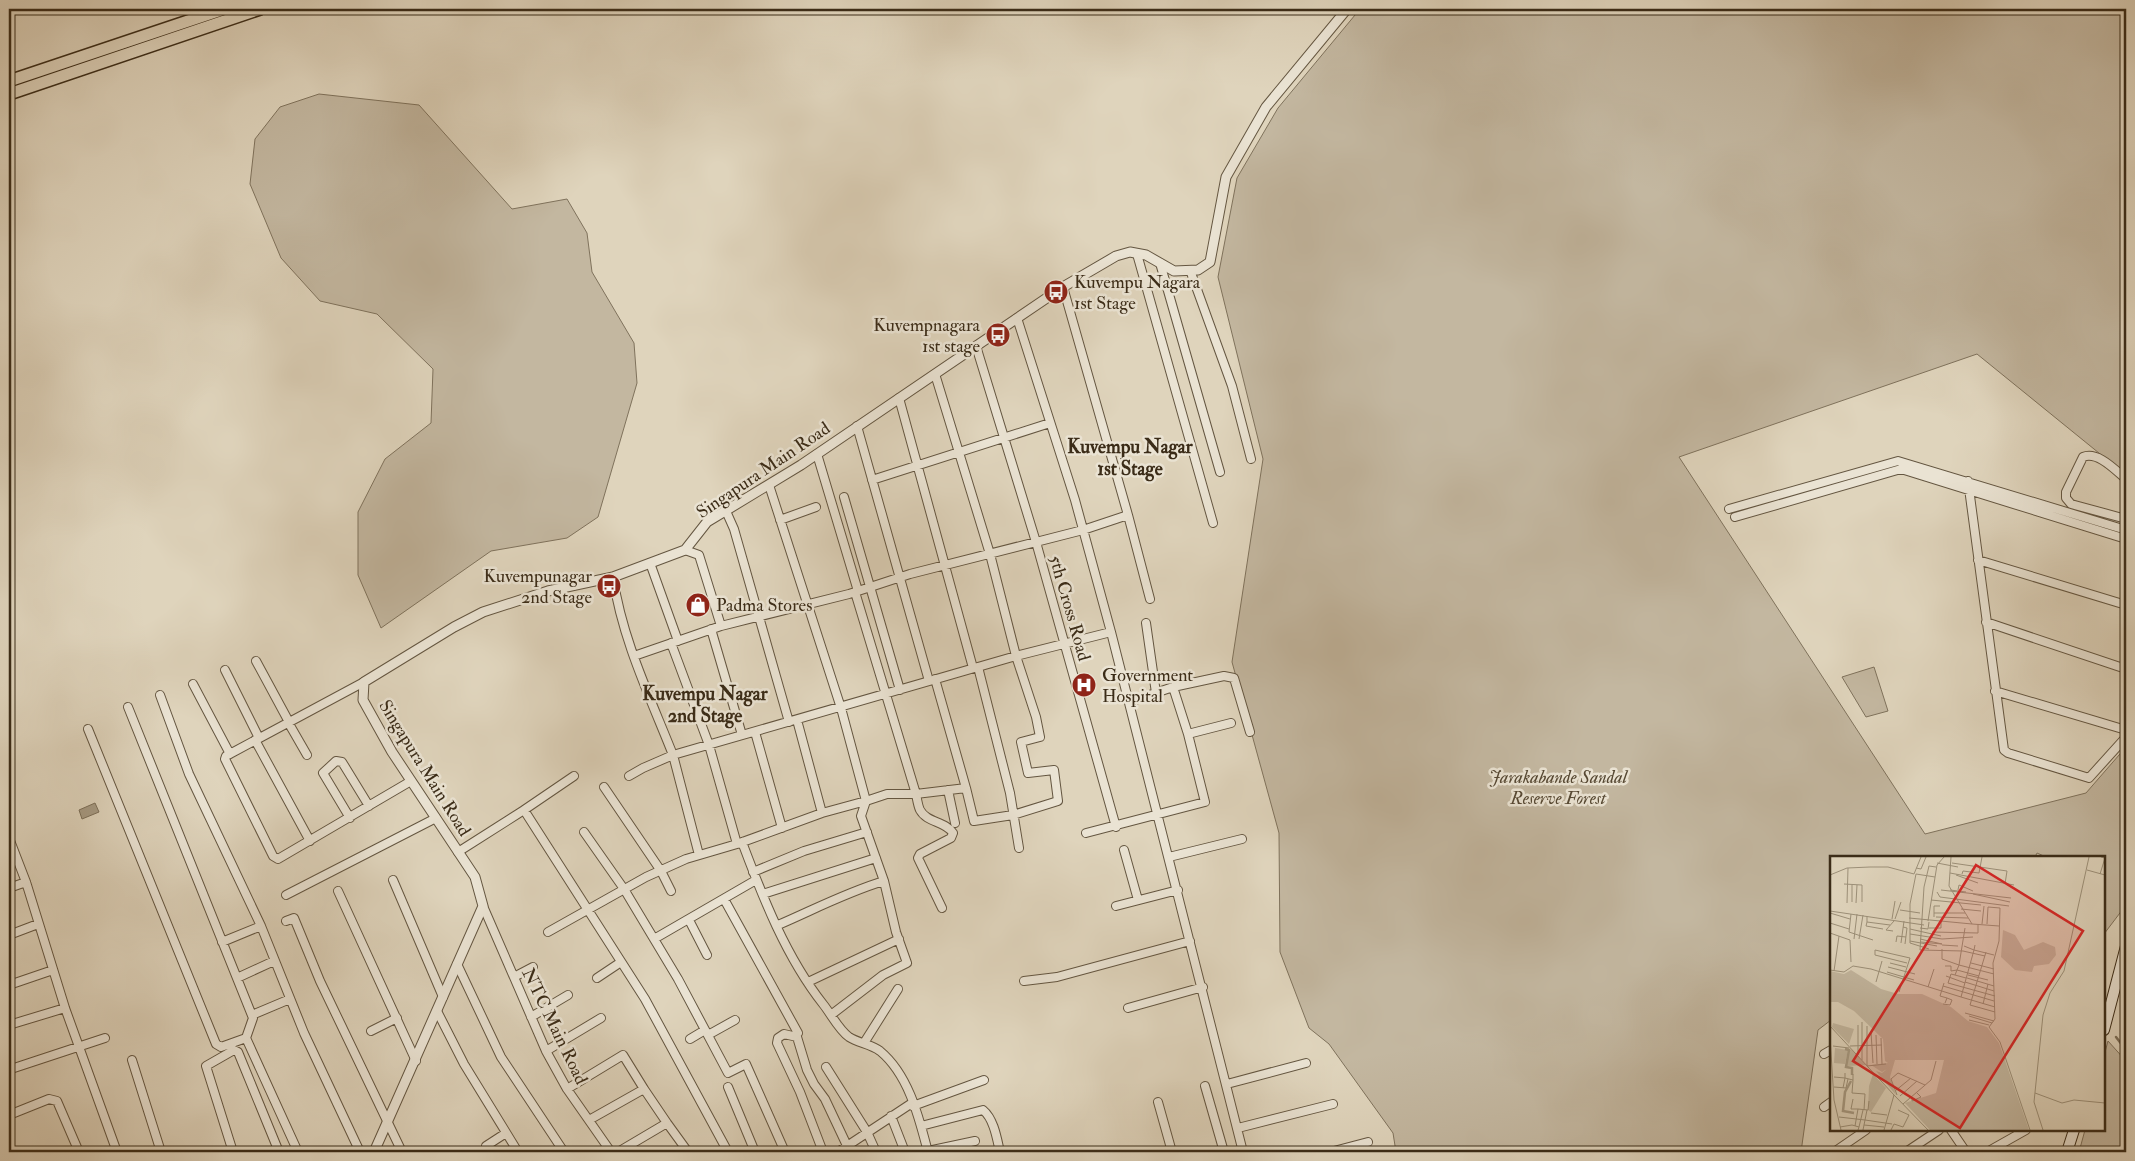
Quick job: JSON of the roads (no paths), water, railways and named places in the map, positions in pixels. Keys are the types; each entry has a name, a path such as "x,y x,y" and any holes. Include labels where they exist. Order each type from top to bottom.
{"main road":[{"path":"9,81 224,9"},
{"path":"9,94 260,9"},
{"path":"2105,1023 2126,946"},
{"path":"2067,1152 2074,1131"}],"street":[{"path":"1251,459 1232,386 1190,270 1198,270 1210,262 1226,177 1266,107 1347,9"},
{"name":"Singapura Main Road","path":"685,550 707,522 817,454 1063,287 1116,256 1130,252 1146,255 1174,271 1190,270"},
{"path":"1137,254 1213,523"},
{"path":"1160,263 1220,472"},
{"path":"1063,287 1150,599"},
{"path":"1017,318 1083,530 1111,632 1244,1152"},
{"name":"5th Cross Road","path":"976,346 1036,542 1116,826"},
{"path":"857,426 899,577 966,788 974,821 1013,815 1058,801 1054,770 1028,773 1021,742 1040,737 1036,717 1016,656 990,554 935,374"},
{"path":"899,398 1010,793 1019,848"},
{"path":"872,480 917,464 1050,423"},
{"path":"817,454 857,591 884,694 920,810 928,818 945,825 952,833 951,838 920,854 918,858 942,908"},
{"path":"2126,479 2097,456 2090,454 2083,457 2066,492 2066,498 2071,504 2126,519"},
{"path":"1729,509 1898,461 2126,530"},
{"path":"1735,517 1901,469 2126,539"},
{"path":"1968,481 2004,750 2008,753 2090,778 2126,737"},
{"path":"769,485 841,708 866,801 861,816 884,881 907,962 883,975 831,1015"},
{"path":"844,497 900,690"},
{"path":"780,520 816,507"},
{"path":"2089,518 2092,509"},
{"path":"726,511 734,529 822,813"},
{"path":"634,656 710,629 857,591 899,577 1083,530 1128,515"},
{"path":"411,781 278,860 275,859 225,759 230,754 257,739 364,682 454,627 483,612 548,591 613,577 685,550 699,555 721,626"},
{"path":"1978,560 2126,605"},
{"path":"650,563 740,843 795,962 831,1015 849,1037 879,1050 896,1069 921,1126 928,1152 974,1141"},
{"path":"613,577 617,602 634,656 673,755 698,855"},
{"path":"1986,622 2126,669"},
{"path":"1146,623 1156,693"},
{"path":"710,629 742,735"},
{"path":"629,776 673,755 1064,642 1111,632"},
{"path":"256,661 307,755"},
{"path":"226,670 257,739 310,841"},
{"path":"1129,702 1173,687 1224,676 1234,678 1250,732"},
{"name":"Singapura Main Road","path":"364,682 363,700 411,781 475,877 483,906"},
{"path":"193,684 230,754"},
{"path":"1086,833 1205,802 1188,734 1173,687"},
{"path":"1995,691 2126,730"},
{"path":"160,696 189,774 261,926 290,999 360,1152"},
{"path":"128,707 252,1014 253,1020 246,1038 298,1152"},
{"path":"1188,734 1231,723"},
{"path":"88,728 216,1044 221,1046 246,1038"},
{"path":"755,732 782,828"},
{"path":"350,818 323,773 336,761 342,762 369,806"},
{"path":"458,852 574,776"},
{"path":"604,787 661,870 671,891"},
{"path":"548,932 661,870 698,855 740,843 822,813 887,794 916,794 966,788"},
{"path":"948,790 955,823"},
{"path":"524,810 646,1000 728,1152"},
{"path":"286,895 436,818"},
{"path":"584,832 624,890 654,939 728,1073 746,1064 785,1152"},
{"path":"753,872 804,851 867,832"},
{"path":"1169,857 1242,839"},
{"path":"9,841 26,882 64,1008 117,1152"},
{"path":"1124,850 1138,900"},
{"path":"763,894 876,858"},
{"path":"393,880 443,997"},
{"path":"654,939 756,880"},
{"path":"778,925 834,902 857,889 884,881"},
{"path":"9,888 26,882"},
{"path":"1116,906 1178,890"},
{"path":"338,891 416,1061"},
{"path":"724,898 798,1033"},
{"path":"374,1152 388,1125 483,906"},
{"name":"NTC Main Road","path":"483,906 546,1051 567,1089 611,1152"},
{"path":"286,921 294,918 320,981 402,1152"},
{"path":"689,920 707,956"},
{"path":"9,935 38,924"},
{"path":"222,942 261,926"},
{"path":"808,982 899,939"},
{"path":"1024,981 1057,977 1190,941"},
{"path":"237,978 274,961"},
{"path":"597,978 621,962"},
{"path":"458,964 500,1057 564,1152"},
{"path":"514,977 533,967"},
{"path":"9,985 53,970"},
{"path":"1128,1008 1202,987"},
{"path":"864,1042 898,988"},
{"path":"531,1017 568,995"},
{"path":"252,1014 290,999"},
{"path":"9,1025 64,1008"},
{"path":"437,1011 464,1064 518,1152"},
{"path":"371,1030 397,1018"},
{"path":"546,1051 601,1018"},
{"path":"690,1039 735,1020"},
{"path":"823,1152 800,1092 777,1043 778,1038 784,1034 797,1037 807,1070 825,1099 849,1150"},
{"path":"11,1069 78,1045 105,1038"},
{"path":"233,1152 206,1066 234,1050 238,1052 279,1152"},
{"path":"567,1089 623,1056 688,1152"},
{"path":"132,1060 162,1152"},
{"path":"1227,1084 1306,1063"},
{"path":"826,1067 867,1132 876,1152"},
{"path":"838,1152 849,1150 867,1132 912,1105 984,1080"},
{"path":"1205,1086 1224,1152"},
{"path":"728,1087 755,1152"},
{"path":"589,1120 644,1089"},
{"path":"9,1115 49,1099 57,1101 78,1152"},
{"path":"1158,1102 1172,1152"},
{"path":"1238,1128 1333,1104"},
{"path":"921,1126 983,1110 988,1114 996,1134 1000,1152"},
{"path":"891,1116 905,1152"},
{"path":"618,1152 667,1123"},
{"path":"1834,1152 1865,1131"},
{"path":"1906,1152 1937,1131"},
{"path":"1952,1131 1966,1152"},
{"path":"1987,1152 2024,1131"},
{"path":"486,1146 506,1133"},
{"path":"1330,1152 1368,1142"}],"waterway":[{"path":"2116,1037 2126,1050"}],"place":[{"name":"Kuvempu Nagara 1st Stage","path":"1056,292"},
{"name":"Kuvempnagara 1st stage","path":"998,335"},
{"name":"Kuvempunagar 2nd Stage","path":"609,586"},
{"name":"Padma Stores","path":"698,605"},
{"name":"Government Hospital","path":"1084,685"}],"district":[{"name":"Kuvempu Nagar 1st Stage","path":"1130,457"},
{"name":"Kuvempu Nagar 2nd Stage","path":"705,704"}],"park label":[{"name":"Jarakabande Sandal Reserve Forest","path":"1558,788"}]}
